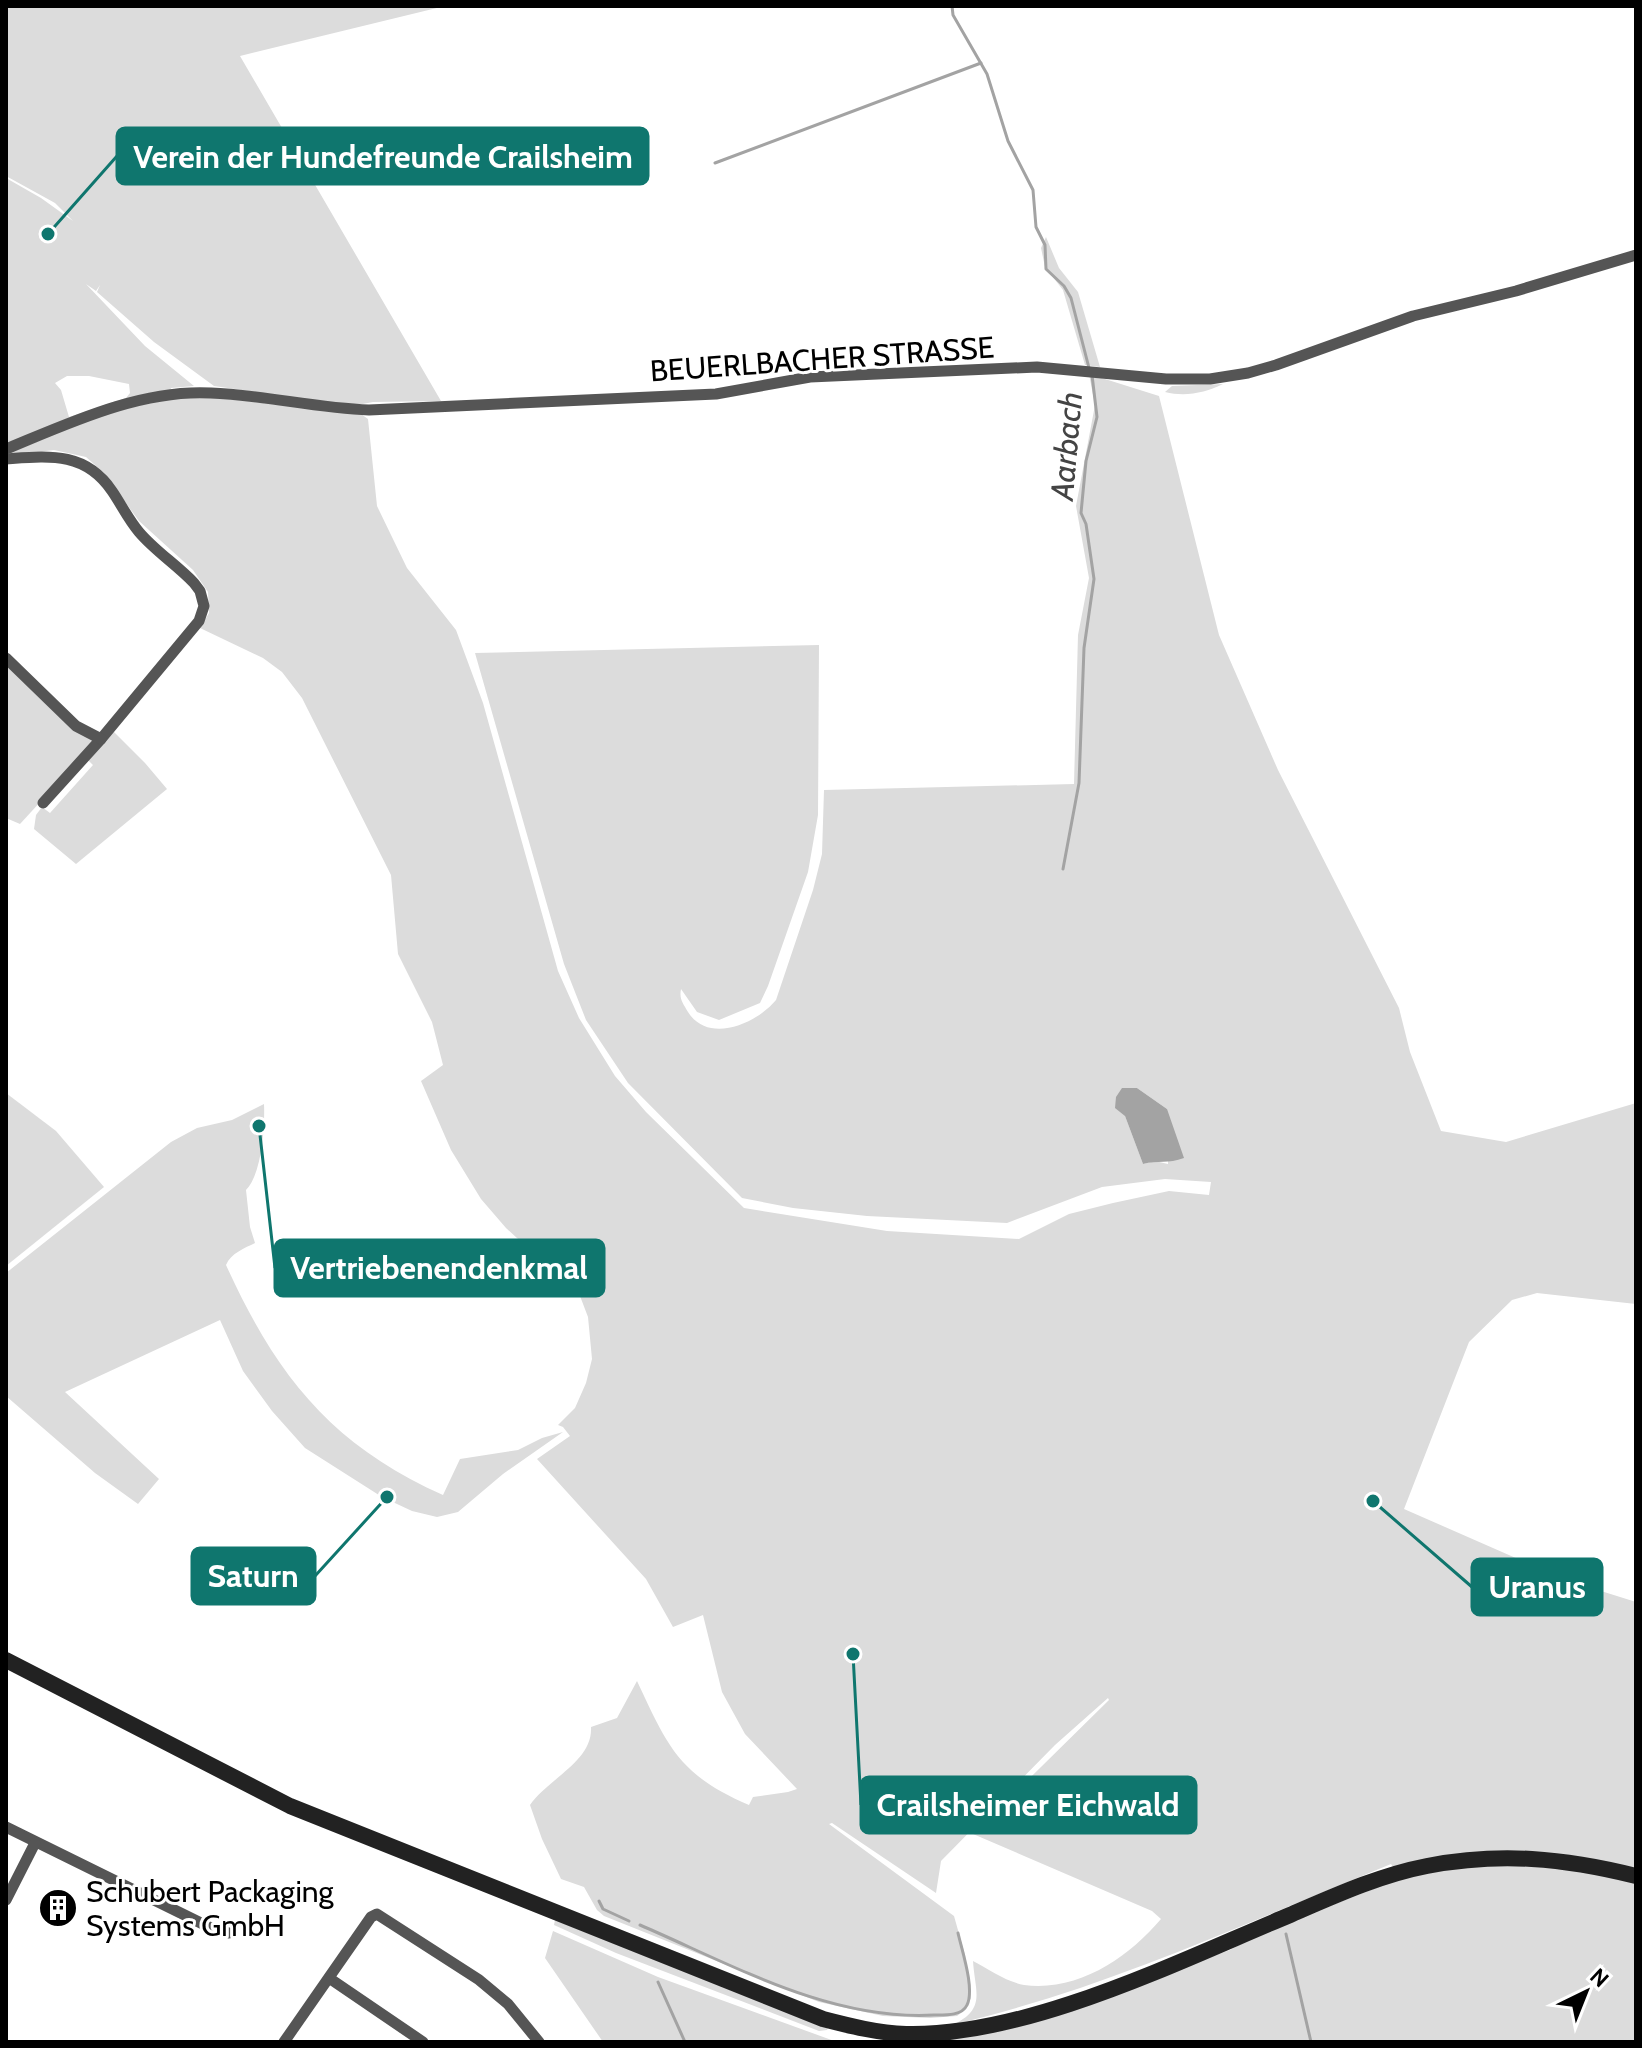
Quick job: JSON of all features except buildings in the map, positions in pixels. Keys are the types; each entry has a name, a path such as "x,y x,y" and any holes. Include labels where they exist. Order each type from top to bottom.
{"main road":[{"path":"6,1660 290,1806 823,2019 877,2031 934,2033 1018,2019 1116,1986 1328,1899 1425,1866 1491,1857 1553,1859 1636,1876"}],"street":[{"name":"BEUERLBACHER STRASSE","path":"6,449 64,425 153,397 208,392 328,408 369,410 532,400 716,394 810,377 1037,367 1166,379 1210,379 1276,365 1413,316 1516,291 1634,255"},
{"path":"6,459 61,457 84,464 102,478 137,529 194,583 203,599 203,615 199,621 43,803"},
{"path":"6,658 76,726 101,739"},
{"path":"6,1827 211,1928 229,1933"},
{"path":"6,1900 35,1843"},
{"path":"284,2042 371,1917 377,1914 478,1979 508,2004 539,2042"},
{"path":"329,1978 423,2042"}],"shaded area":[{"path":"6,6 445,6 240,56 441,401 373,402 352,406 214,386 154,342 97,292 100,285 96,291 86,284 145,346 194,386 171,388 169,398 202,396 361,414 368,419 377,506 407,568 456,630 483,703 558,971 579,1018 615,1076 646,1112 744,1208 887,1231 1019,1239 1069,1214 1113,1203 1169,1191 1209,1195 1211,1182 1165,1179 1102,1187 1007,1223 867,1216 793,1208 742,1198 628,1083 586,1020 564,964 475,653 819,645 818,815 808,872 768,986 760,1003 719,1020 697,1012 681,989 683,1003 697,1022 720,1029 745,1023 776,1000 822,854 824,790 1074,784 1078,635 1089,578 1076,506 1095,405 1089,374 1159,396 1219,635 1278,770 1399,1008 1410,1052 1441,1131 1506,1142 1636,1103 1636,1304 1537,1293 1512,1300 1469,1342 1404,1509 1566,1580 1636,1602 1636,2042 944,2042 948,2038 1042,2017 1230,1950 1257,1935 1401,1878 1391,1864 1122,1973 955,2024 965,2018 975,2005 973,1961 1024,1985 1064,1983 1117,1959 1161,1919 1152,1911 973,1834 1108,1698 1055,1745 941,1861 936,1893 832,1823 829,1824 954,1916 965,1955 971,1998 965,2010 957,2016 883,2016 819,2002 604,1916 584,1887 561,1879 530,1805 578,1760 590,1739 591,1727 617,1718 637,1681 678,1756 706,1782 749,1805 753,1797 797,1789 745,1734 722,1692 703,1615 673,1627 646,1579 537,1459 570,1436 558,1425 575,1408 586,1383 592,1359 588,1317 580,1296 506,1228 481,1199 451,1150 421,1081 443,1065 432,1022 398,954 391,875 302,698 282,672 263,658 200,628 209,613 208,592 193,570 139,521 104,473 86,457 54,450 6,456 6,178 73,221 55,203 6,176","holes":["67,376 89,376 129,384 130,393 126,398 69,417 61,390 55,383","1137,1088 1167,1109 1168,1164 1155,1161 1143,1164 1125,1116"]},
{"path":"1046,237 1059,268 1078,292 1100,367 1085,365 1063,290 1045,267 1041,248"},
{"path":"1223,384 1195,393 1165,392 1172,386"},
{"path":"6,661 97,740 20,824 6,818"},
{"path":"113,731 167,789 76,864 34,829 36,815 42,807 50,813 93,765 87,759"},
{"path":"1122,1088 1137,1088 1167,1109 1184,1158 1143,1164 1125,1116 1115,1108 1116,1097"},
{"path":"6,1093 56,1131 104,1187 6,1266"},
{"path":"264,1104 259,1162 246,1190 255,1243 235,1254 226,1265 265,1340 311,1402 338,1429 369,1453 443,1495 460,1459 518,1450 563,1432 503,1474 458,1512 437,1517 412,1511 382,1497 305,1448 272,1411 243,1371 220,1320 65,1392 159,1479 138,1504 95,1473 6,1396 6,1273 171,1142 197,1128 232,1120"},
{"path":"555,1920 828,2028 819,2031 616,1953 554,1925"},
{"path":"553,1931 658,1977 837,2042 603,2042 545,1958"}],"waterway":[{"name":"Aarbach","path":"952,6 953,15 987,74 1008,141 1033,190 1036,227 1045,245 1046,269 1064,286 1071,298 1089,368"},
{"path":"715,163 981,63"},
{"name":"Aarbach","path":"1063,869 1079,783 1084,648 1094,579 1086,524 1081,513 1086,461 1097,417 1092,375"},
{"path":"599,1901 603,1909 629,1921"},
{"path":"640,1925 746,1973 820,2000 895,2014 948,2015 965,2009 970,1990 958,1933"},
{"path":"1286,1934 1311,2042"},
{"path":"658,1982 685,2042"}],"place":[{"name":"Verein der Hundefreunde Crailsheim","path":"48,234"},
{"name":"Vertriebenendenkmal","path":"259,1126"},
{"name":"Saturn","path":"387,1497"},
{"name":"Uranus","path":"1373,1501"},
{"name":"Crailsheimer Eichwald","path":"853,1654"},
{"name":"Schubert Packaging Systems GmbH","path":"58,1908"}]}
